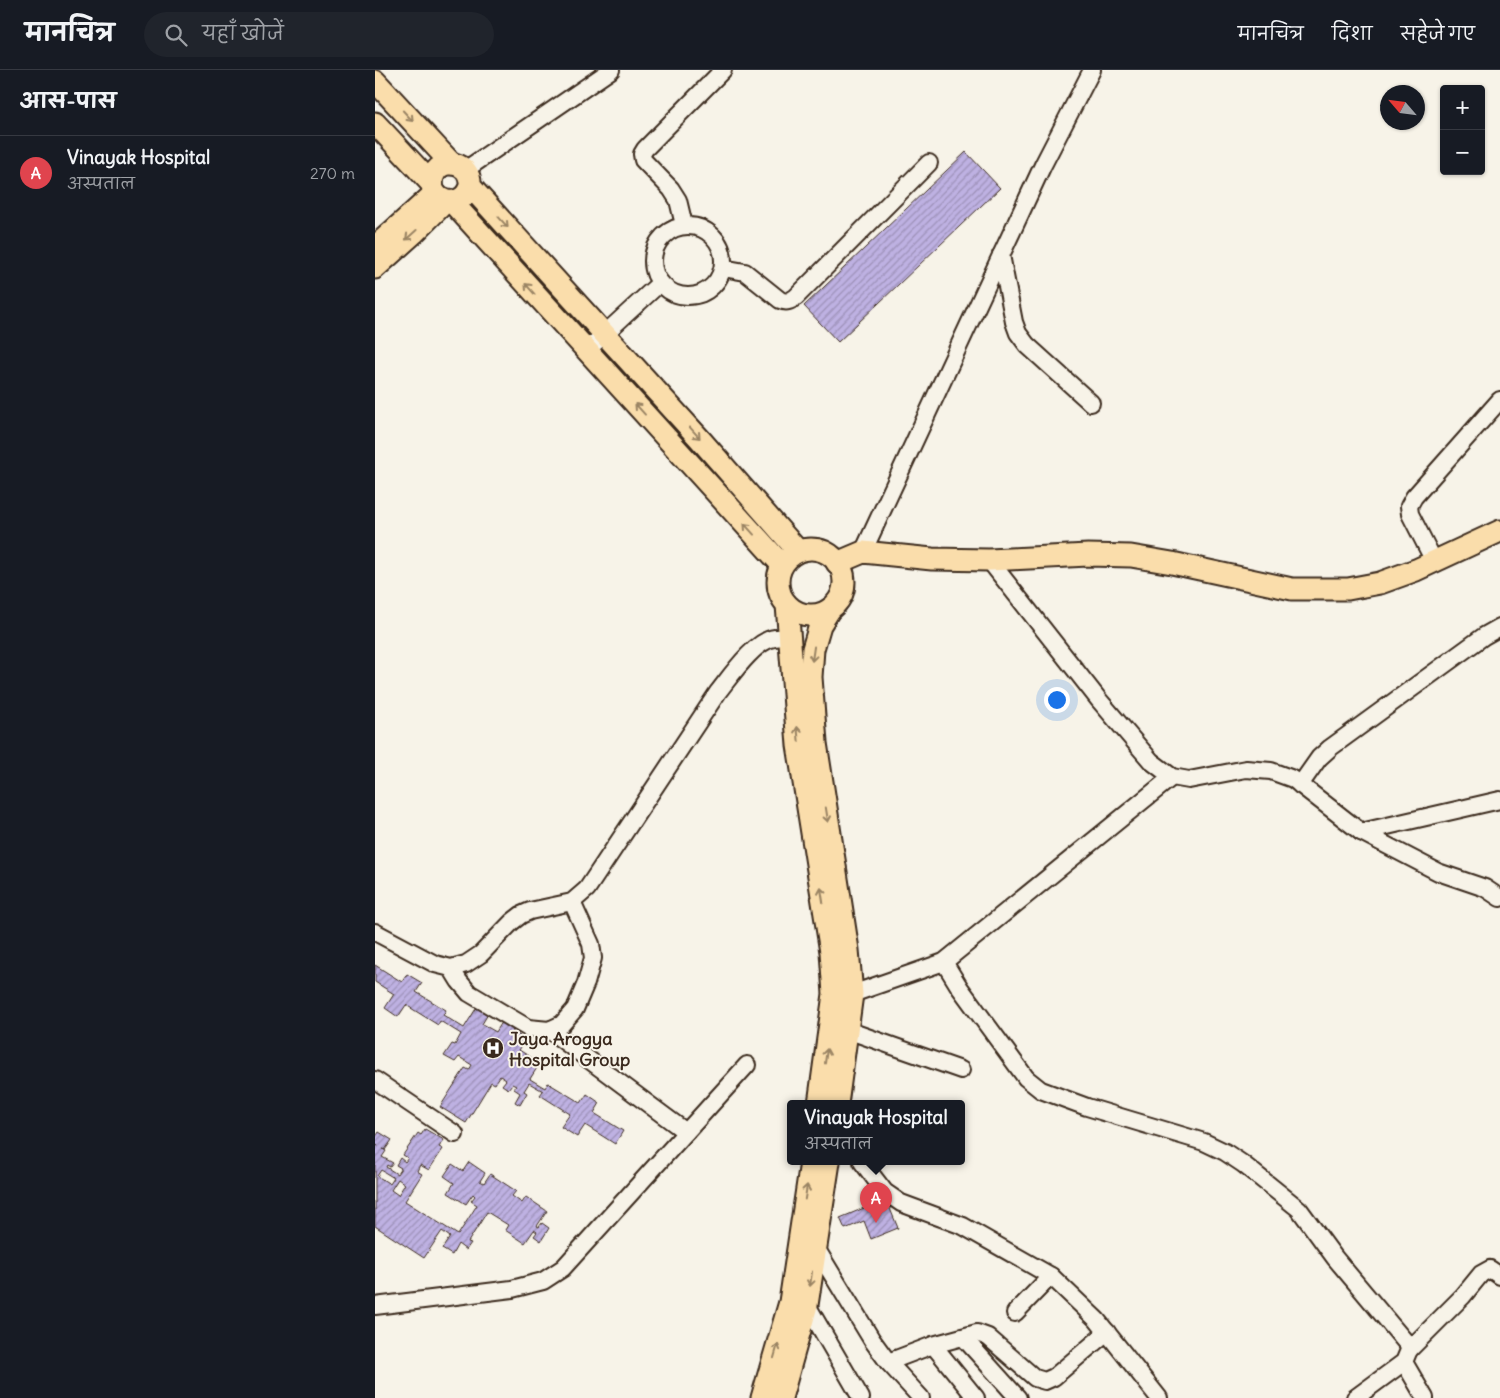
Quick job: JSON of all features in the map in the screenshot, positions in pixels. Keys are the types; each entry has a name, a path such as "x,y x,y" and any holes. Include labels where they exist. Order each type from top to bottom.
{"main road":[{"path":"375,81 463,173 799,551"},
{"path":"375,122 782,565"},
{"path":"441,195 433,178 438,169 442,166 463,173"},
{"path":"375,247 441,195 462,199 469,191 463,173"},
{"path":"375,268 414,233 441,195"},
{"path":"837,562 863,552 932,559 989,560 1088,555 1131,556 1292,589 1348,590 1381,584 1500,531"},
{"path":"820,1100 843,994 848,950 816,743 811,677 813,649 820,626 830,609 839,599 843,587 843,574 837,562 830,555 820,550 809,549 799,551 782,565 778,575 778,586 781,596 787,605 805,615 818,614 830,609"},
{"path":"787,605 798,745 831,952 843,994 847,1030 838,1100"},
{"path":"781,1398 799,1304 811,1165"},
{"path":"762,1398 799,1304 816,1248 829,1165"}],"street":[{"path":"463,173 611,70"},
{"path":"685,225 678,200 671,189 643,160 642,154 723,70"},
{"path":"863,552 1043,165 1092,70"},
{"path":"723,268 745,272 780,300 790,301 929,163"},
{"path":"685,225 697,226 708,231 717,240 722,251 724,263 721,275 714,285 705,293 693,296 681,296 669,291 660,283 655,274 653,263 653,252 658,242 674,228 685,225"},
{"path":"1001,254 1014,322 1018,333 1027,345 1091,403"},
{"path":"586,351 660,283"},
{"path":"1434,561 1410,514 1409,506 1414,497 1500,400"},
{"path":"989,560 1099,700 1151,761 1171,778 1189,780 1246,769 1271,771 1293,778 1361,832 1438,872 1485,888 1500,898"},
{"path":"1300,784 1319,758 1330,748 1483,636 1500,627"},
{"path":"375,932 435,964 451,968 466,964 481,954 521,915 529,911 572,902 587,889 718,692 740,664 760,645 773,638 791,639"},
{"path":"843,994 944,962 1171,778"},
{"path":"1361,832 1500,800"},
{"path":"451,968 469,993 528,1028 549,1030 562,1024 575,1009 586,984 593,958 591,944 572,902"},
{"path":"944,962 960,988 1015,1064 1026,1078 1041,1090 1087,1107 1204,1142 1225,1152 1285,1195 1299,1209 1335,1258 1380,1313 1406,1341 1407,1356 1425,1398"},
{"path":"549,1030 686,1132"},
{"path":"847,1030 961,1070"},
{"path":"375,1306 512,1290 543,1281 563,1268 747,1065"},
{"path":"375,1080 455,1134"},
{"path":"864,1165 885,1192 901,1203 963,1226 1051,1276 1097,1320 1159,1398"},
{"path":"816,1248 872,1340 888,1362 921,1398"},
{"path":"1355,1398 1407,1356 1481,1274 1490,1269 1500,1276"},
{"path":"1015,1313 1051,1276"},
{"path":"799,1304 861,1398"},
{"path":"888,1362 933,1345 977,1333 983,1334 1035,1378 1045,1382 1054,1377 1107,1332"},
{"path":"963,1338 1019,1398"},
{"path":"933,1345 976,1398"}],"building":[{"path":"966,152 1000,188 838,342 804,306"},
{"path":"375,965 402,982 407,974 422,983 416,992 446,1010 443,1015 464,1028 477,1007 488,1014 482,1024 496,1032 504,1019 516,1025 512,1031 526,1040 519,1050 540,1063 530,1079 545,1088 548,1083 581,1103 587,1094 600,1103 594,1113 623,1131 615,1144 585,1125 577,1137 561,1127 570,1114 540,1095 543,1091 529,1083 524,1091 527,1093 520,1105 515,1102 520,1093 514,1089 516,1086 512,1084 508,1089 502,1085 506,1080 500,1076 495,1084 491,1082 466,1123 440,1107 465,1068 469,1070 472,1065 459,1057 455,1062 444,1056 452,1044 455,1045 461,1034 440,1021 438,1025 406,1005 398,1017 385,1008 394,994 375,982"},
{"path":"425,1129 444,1140 439,1147 443,1149 429,1170 420,1165 417,1171 422,1174 405,1201 458,1235 477,1205 471,1201 475,1196 473,1194 466,1204 448,1193 454,1183 444,1176 452,1164 463,1171 469,1162 485,1173 480,1181 484,1183 490,1174 516,1191 512,1196 522,1203 526,1197 547,1211 537,1226 539,1227 542,1223 549,1228 541,1241 534,1236 537,1232 534,1230 525,1243 505,1230 508,1225 487,1212 468,1242 471,1243 466,1250 458,1244 452,1255 442,1249 450,1237 442,1231 424,1258 375,1226 375,1146 378,1146 375,1144 375,1138 379,1132 392,1140 385,1150 383,1149 386,1151 382,1157 393,1163 390,1167 387,1165 386,1167 397,1174 401,1168 396,1165 400,1158 405,1162 408,1158 403,1155 418,1133 421,1135","holes":["381,1170 394,1178 390,1184 377,1176","398,1179 405,1184 398,1195 391,1190"]},
{"path":"886,1199 898,1228 871,1239 864,1221 845,1229 840,1218"}],"place":[{"name":"Jaya Arogya Hospital Group","path":"493,1048"},
{"name":"Vinayak Hospital","path":"876,1223"}]}
